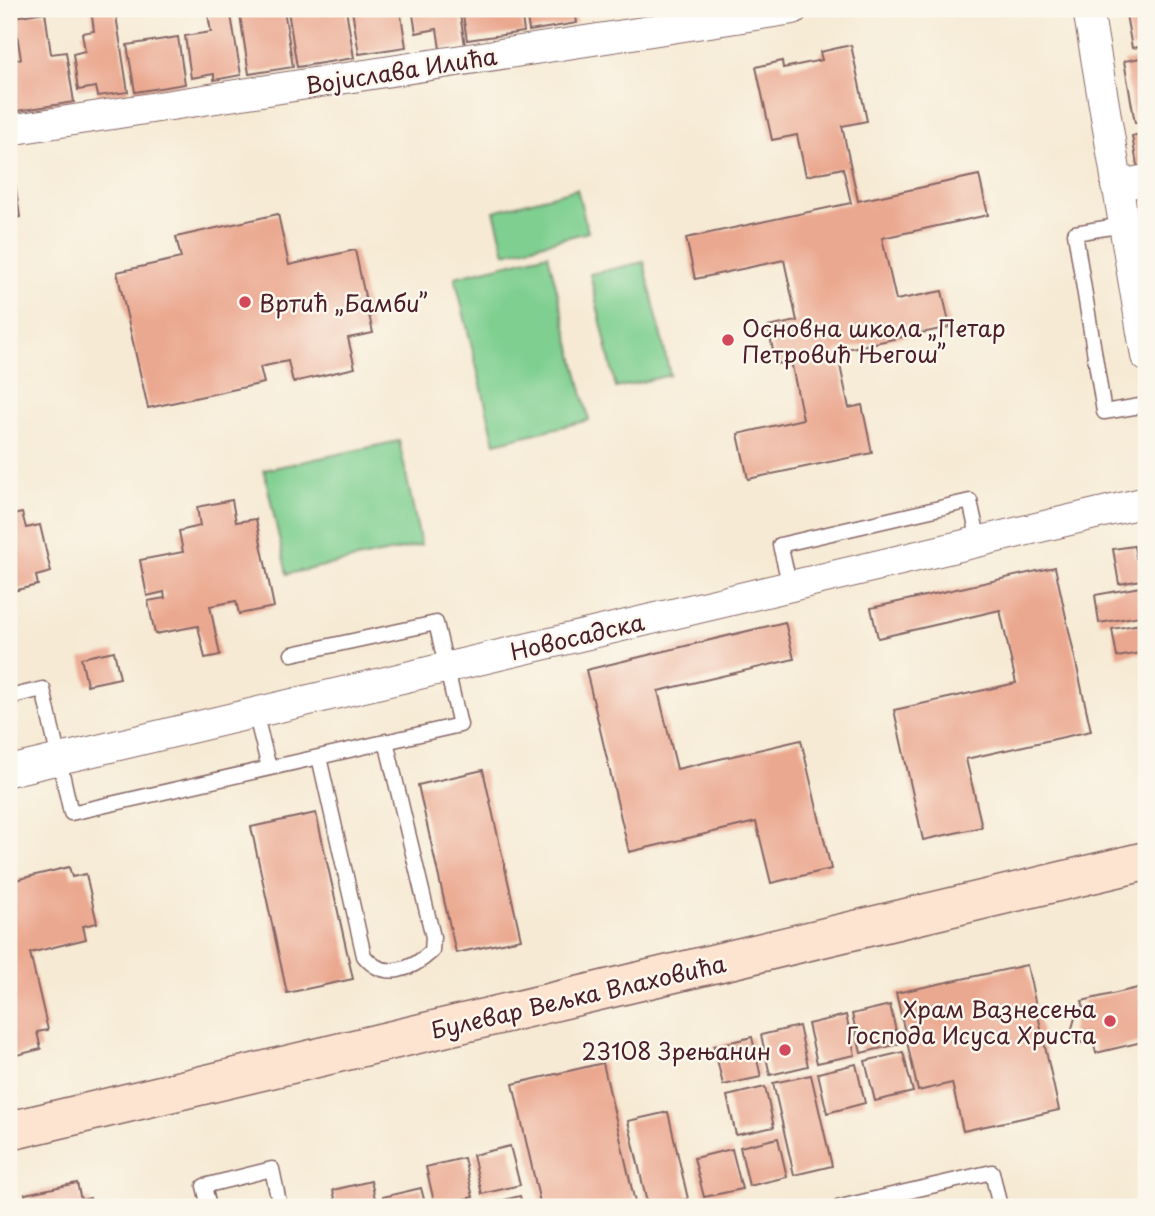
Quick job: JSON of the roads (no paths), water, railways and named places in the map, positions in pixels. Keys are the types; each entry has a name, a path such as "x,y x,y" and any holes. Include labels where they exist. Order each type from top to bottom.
{"main road":[{"name":"Булевар Вељка Влаховића","path":"9,1131 1141,863"}],"street":[{"name":"Војислава Илића","path":"9,130 722,14 793,9"},
{"path":"1088,9 1146,356"},
{"path":"1116,186 1146,180"},
{"name":"Новосадска","path":"9,771 1146,502"}],"lane":[{"path":"1123,225 1075,233 1104,412 1146,405"},
{"path":"790,586 780,545 970,501 979,541"},
{"path":"9,698 43,689 71,813 460,725 436,623 292,654"},
{"path":"255,712 269,768"},
{"path":"319,757 364,956 372,965 382,970 398,971 418,965 432,951 433,937 386,741"},
{"path":"209,1207 204,1186 272,1169 280,1207"},
{"path":"840,1207 992,1172 1000,1207"}],"place":[{"name":"Вртић „Бамби”","path":"245,302"},
{"name":"Основна школа „Петар Петровић Његош”","path":"728,340"},
{"name":"Храм Вазнесења Господа Исуса Христа","path":"1110,1021"},
{"name":"23108 Зрењанин","path":"785,1050"}]}
